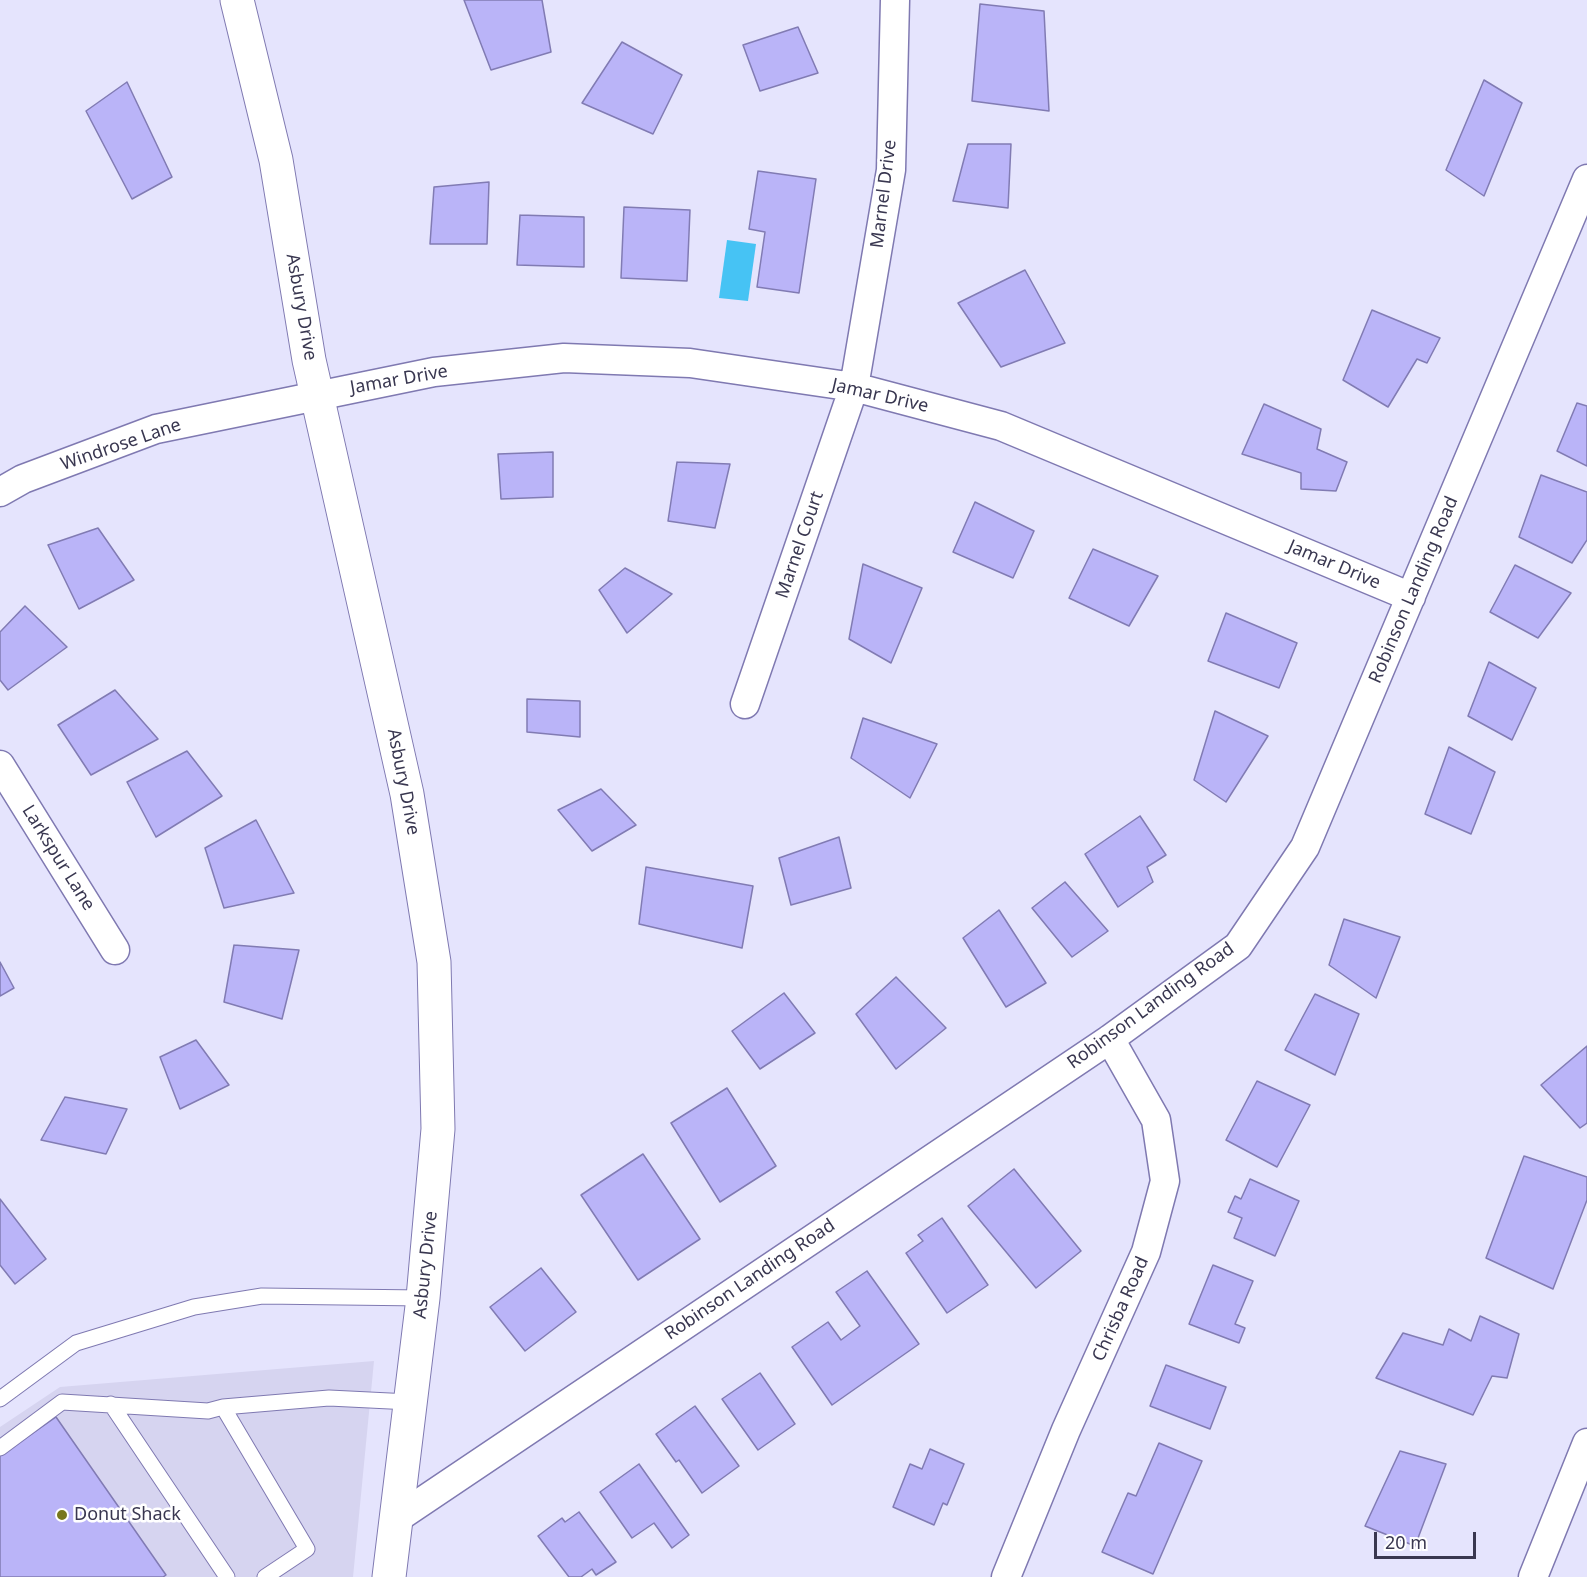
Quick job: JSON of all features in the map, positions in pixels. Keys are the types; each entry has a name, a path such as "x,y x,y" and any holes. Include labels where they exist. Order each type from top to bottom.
{"street":[{"name":"Asbury Drive","path":"237,0 276,160 309,360 407,794 434,962 438,1129 423,1298 389,1577"},
{"name":"Marnel Drive","path":"854,387 891,170 895,0"},
{"name":"Robinson Landing Road","path":"396,1519 1110,1039 1238,946 1305,847 1587,179"},
{"name":"Jamar Drive","path":"317,394 434,372 564,357 690,363 854,387 1001,426 1411,597"},
{"name":"Marnel Court","path":"745,704 854,387"},
{"name":"Windrose Lane","path":"0,492 23,479 156,429 317,394"},
{"name":"Larkspur Lane","path":"0,765 115,950"},
{"name":"Chrisba Road","path":"1006,1577 1066,1430 1146,1252 1165,1180 1156,1120 1110,1039"},
{"path":"1533,1577 1587,1443"}],"lane":[{"path":"0,1399 76,1343 194,1307 262,1296 423,1298"},
{"path":"0,1448 62,1402 208,1411 223,1407 329,1398 410,1402"},
{"path":"111,1404 227,1577"},
{"path":"223,1407 308,1549 265,1577"}],"shaded area":[{"path":"374,1361 353,1577 0,1577 0,1427 60,1387"}],"water":[{"path":"727,240 756,244 748,301 719,298"}],"building":[{"path":"464,0 542,0 551,52 491,70"},
{"path":"980,4 1044,11 1049,111 972,101"},
{"path":"798,27 818,73 760,91 743,45"},
{"path":"622,42 682,75 653,134 582,103"},
{"path":"1484,80 1522,103 1484,196 1446,170"},
{"path":"127,82 172,177 132,199 86,111"},
{"path":"968,144 1011,144 1008,208 953,201"},
{"path":"758,171 816,179 799,293 757,287 765,232 749,229"},
{"path":"489,182 487,244 430,244 434,187"},
{"path":"624,207 690,210 687,281 621,278"},
{"path":"520,215 584,217 584,267 517,265"},
{"path":"1025,270 1065,343 1001,367 958,303"},
{"path":"1372,310 1440,338 1427,363 1417,359 1388,407 1343,380"},
{"path":"1577,403 1587,406 1587,466 1557,451"},
{"path":"1264,404 1321,429 1317,449 1347,462 1336,491 1301,489 1301,473 1242,454"},
{"path":"553,452 553,497 501,499 498,454"},
{"path":"677,462 730,464 715,528 668,521"},
{"path":"1541,475 1587,492 1587,540 1572,563 1519,537"},
{"path":"975,502 1034,531 1013,578 953,552"},
{"path":"98,528 134,580 79,609 48,545"},
{"path":"1093,549 1158,576 1129,626 1069,598"},
{"path":"863,564 922,588 891,663 849,639"},
{"path":"1515,565 1571,593 1538,638 1490,612"},
{"path":"625,568 672,594 627,633 599,590"},
{"path":"25,606 67,647 8,690 0,680 0,632"},
{"path":"1226,613 1297,643 1279,688 1208,661"},
{"path":"1489,662 1536,688 1512,740 1468,716"},
{"path":"115,690 158,739 91,775 58,725"},
{"path":"527,699 580,701 580,737 527,732"},
{"path":"1215,711 1268,736 1226,802 1194,780"},
{"path":"863,718 937,744 910,798 851,758"},
{"path":"1449,747 1495,772 1471,834 1425,814"},
{"path":"187,751 222,796 156,837 127,782"},
{"path":"601,789 636,825 592,851 558,810"},
{"path":"1140,816 1166,855 1147,867 1153,882 1118,907 1085,854"},
{"path":"256,820 294,893 224,908 205,848"},
{"path":"839,837 851,888 791,905 779,858"},
{"path":"646,867 753,886 742,948 639,924"},
{"path":"1065,882 1108,931 1072,957 1032,908"},
{"path":"999,910 1046,983 1006,1007 963,938"},
{"path":"1344,919 1400,937 1376,998 1329,965"},
{"path":"234,945 299,950 282,1019 224,1002"},
{"path":"0,962 14,988 0,996"},
{"path":"896,977 946,1028 896,1069 856,1014"},
{"path":"784,993 815,1033 760,1069 732,1031"},
{"path":"1315,994 1359,1014 1335,1075 1285,1050"},
{"path":"196,1040 229,1085 180,1109 160,1057"},
{"path":"1587,1046 1587,1123 1580,1128 1541,1085"},
{"path":"1257,1081 1310,1105 1277,1167 1226,1140"},
{"path":"727,1088 776,1166 720,1202 671,1123"},
{"path":"65,1097 127,1109 106,1154 41,1140"},
{"path":"643,1154 700,1239 638,1280 581,1195"},
{"path":"1524,1156 1587,1177 1587,1200 1553,1289 1486,1258"},
{"path":"1014,1169 1081,1251 1036,1288 968,1206"},
{"path":"1250,1179 1299,1201 1275,1256 1234,1238 1242,1218 1228,1212 1235,1196 1241,1199"},
{"path":"0,1199 46,1259 15,1284 0,1265"},
{"path":"942,1218 988,1285 947,1313 906,1253 923,1241 918,1235"},
{"path":"1213,1265 1253,1281 1235,1324 1245,1328 1239,1343 1189,1324"},
{"path":"541,1268 576,1312 525,1351 490,1307"},
{"path":"867,1271 919,1344 832,1405 792,1347 828,1322 841,1340 860,1326 836,1292"},
{"path":"1480,1316 1519,1334 1507,1378 1492,1376 1473,1415 1376,1378 1403,1333 1443,1345 1449,1329 1471,1341"},
{"path":"1166,1365 1226,1387 1210,1429 1150,1406"},
{"path":"760,1373 795,1424 758,1450 722,1399"},
{"path":"695,1406 739,1466 702,1493 679,1460 676,1462 656,1434"},
{"name":"Donut Shack","path":"56,1417 166,1575 163,1577 0,1577 0,1456"},
{"path":"1159,1443 1202,1461 1153,1574 1102,1552 1128,1493 1136,1496"},
{"path":"930,1449 964,1464 947,1505 943,1503 934,1525 893,1507 910,1464 922,1469"},
{"path":"1400,1451 1446,1464 1415,1546 1365,1526"},
{"path":"639,1464 689,1535 672,1548 654,1523 632,1538 600,1492"},
{"path":"579,1512 616,1562 596,1575 592,1569 581,1577 569,1577 538,1536 562,1518 565,1522"}],"place":[{"name":"Donut Shack","path":"62,1515"}]}
